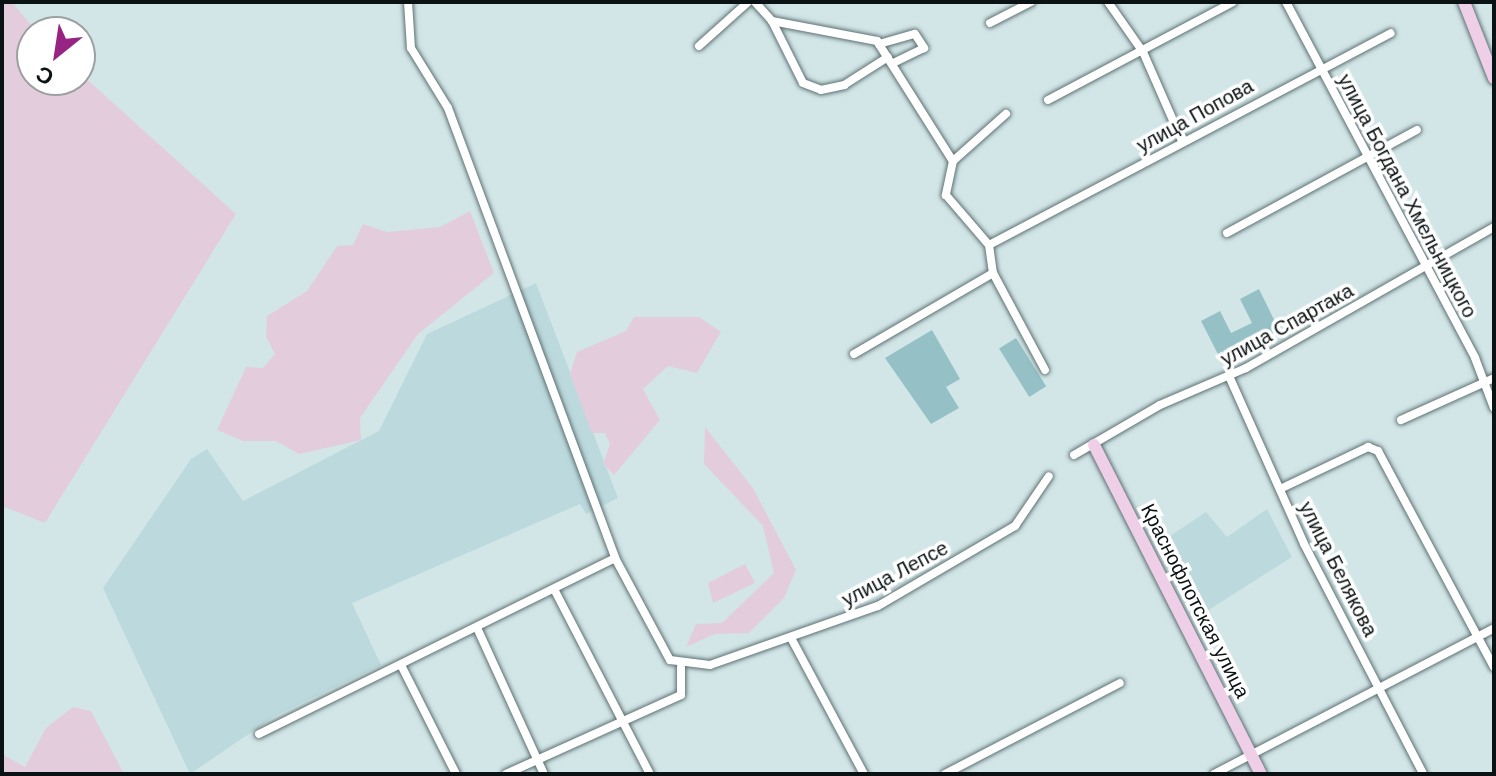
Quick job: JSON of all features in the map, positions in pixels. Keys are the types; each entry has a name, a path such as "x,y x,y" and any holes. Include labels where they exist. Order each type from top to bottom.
{"street":[{"path":"408,2 411,48 448,108 615,558 663,653 681,667 681,695 624,724 506,774"},
{"path":"699,46 748,2"},
{"path":"755,2 772,21 803,83 821,90 844,85 892,60 924,48 915,34 879,44 772,21"},
{"path":"990,23 1031,2"},
{"path":"1108,2 1143,52 1182,141"},
{"path":"1048,100 1233,2"},
{"name":"улица Богдана Хмельницкого","path":"1286,2 1427,265 1494,408"},
{"path":"1464,2 1494,78"},
{"name":"улица Попова","path":"989,245 1019,233 1320,66 1391,33"},
{"path":"879,44 892,60 953,161"},
{"path":"1006,114 953,161 946,195 989,245 993,273 1045,370"},
{"path":"1227,233 1369,159 1417,130"},
{"name":"улица Спартака","path":"1094,445 1150,410 1229,376 1494,227"},
{"path":"854,354 993,273"},
{"name":"улица Белякова","path":"1229,376 1280,489 1423,774"},
{"path":"1401,420 1494,378"},
{"path":"1074,455 1094,445"},
{"name":"Краснофлотская улица","path":"1094,445 1261,774"},
{"path":"1280,489 1368,447 1378,451 1494,667"},
{"name":"улица Лепсе","path":"681,667 791,638 878,606 1015,526 1049,476"},
{"path":"259,734 478,630 615,558"},
{"path":"554,589 650,774"},
{"path":"1214,774 1494,628"},
{"path":"478,630 544,774"},
{"path":"791,638 864,774"},
{"path":"402,667 456,774"},
{"path":"945,774 1120,683"}],"shaded area":[{"path":"2,2 12,2 24,16 16,16 16,96 96,96 96,87 236,214 45,523 2,506"},
{"path":"470,211 494,273 418,334 360,418 361,440 299,454 276,441 243,441 217,430 246,367 263,368 275,354 266,337 267,316 307,291 337,246 353,245 363,224 387,232 440,227"},
{"path":"536,283 618,498 586,514 580,504 352,603 381,665 275,716 190,774 103,588 191,459 207,449 243,501 379,431 427,334"},
{"path":"634,317 699,317 721,332 697,373 668,366 643,389 660,420 614,475 603,464 610,444 605,433 592,433 570,374 577,352 626,331"},
{"path":"705,427 753,488 796,570 784,598 749,633 715,634 686,647 696,624 722,623 774,573 763,526 704,464"},
{"path":"1267,509 1292,557 1196,618 1161,542 1206,512 1227,537"},
{"path":"745,564 755,583 713,603 708,583"},
{"path":"73,707 91,711 124,774 2,774 2,754 25,767 46,728"}],"building":[{"path":"1259,289 1281,334 1223,364 1201,321 1220,311 1231,333 1252,323 1240,299"},
{"path":"932,330 960,379 946,387 959,408 931,424 885,358"},
{"path":"1016,338 1046,386 1029,397 999,349"}]}
